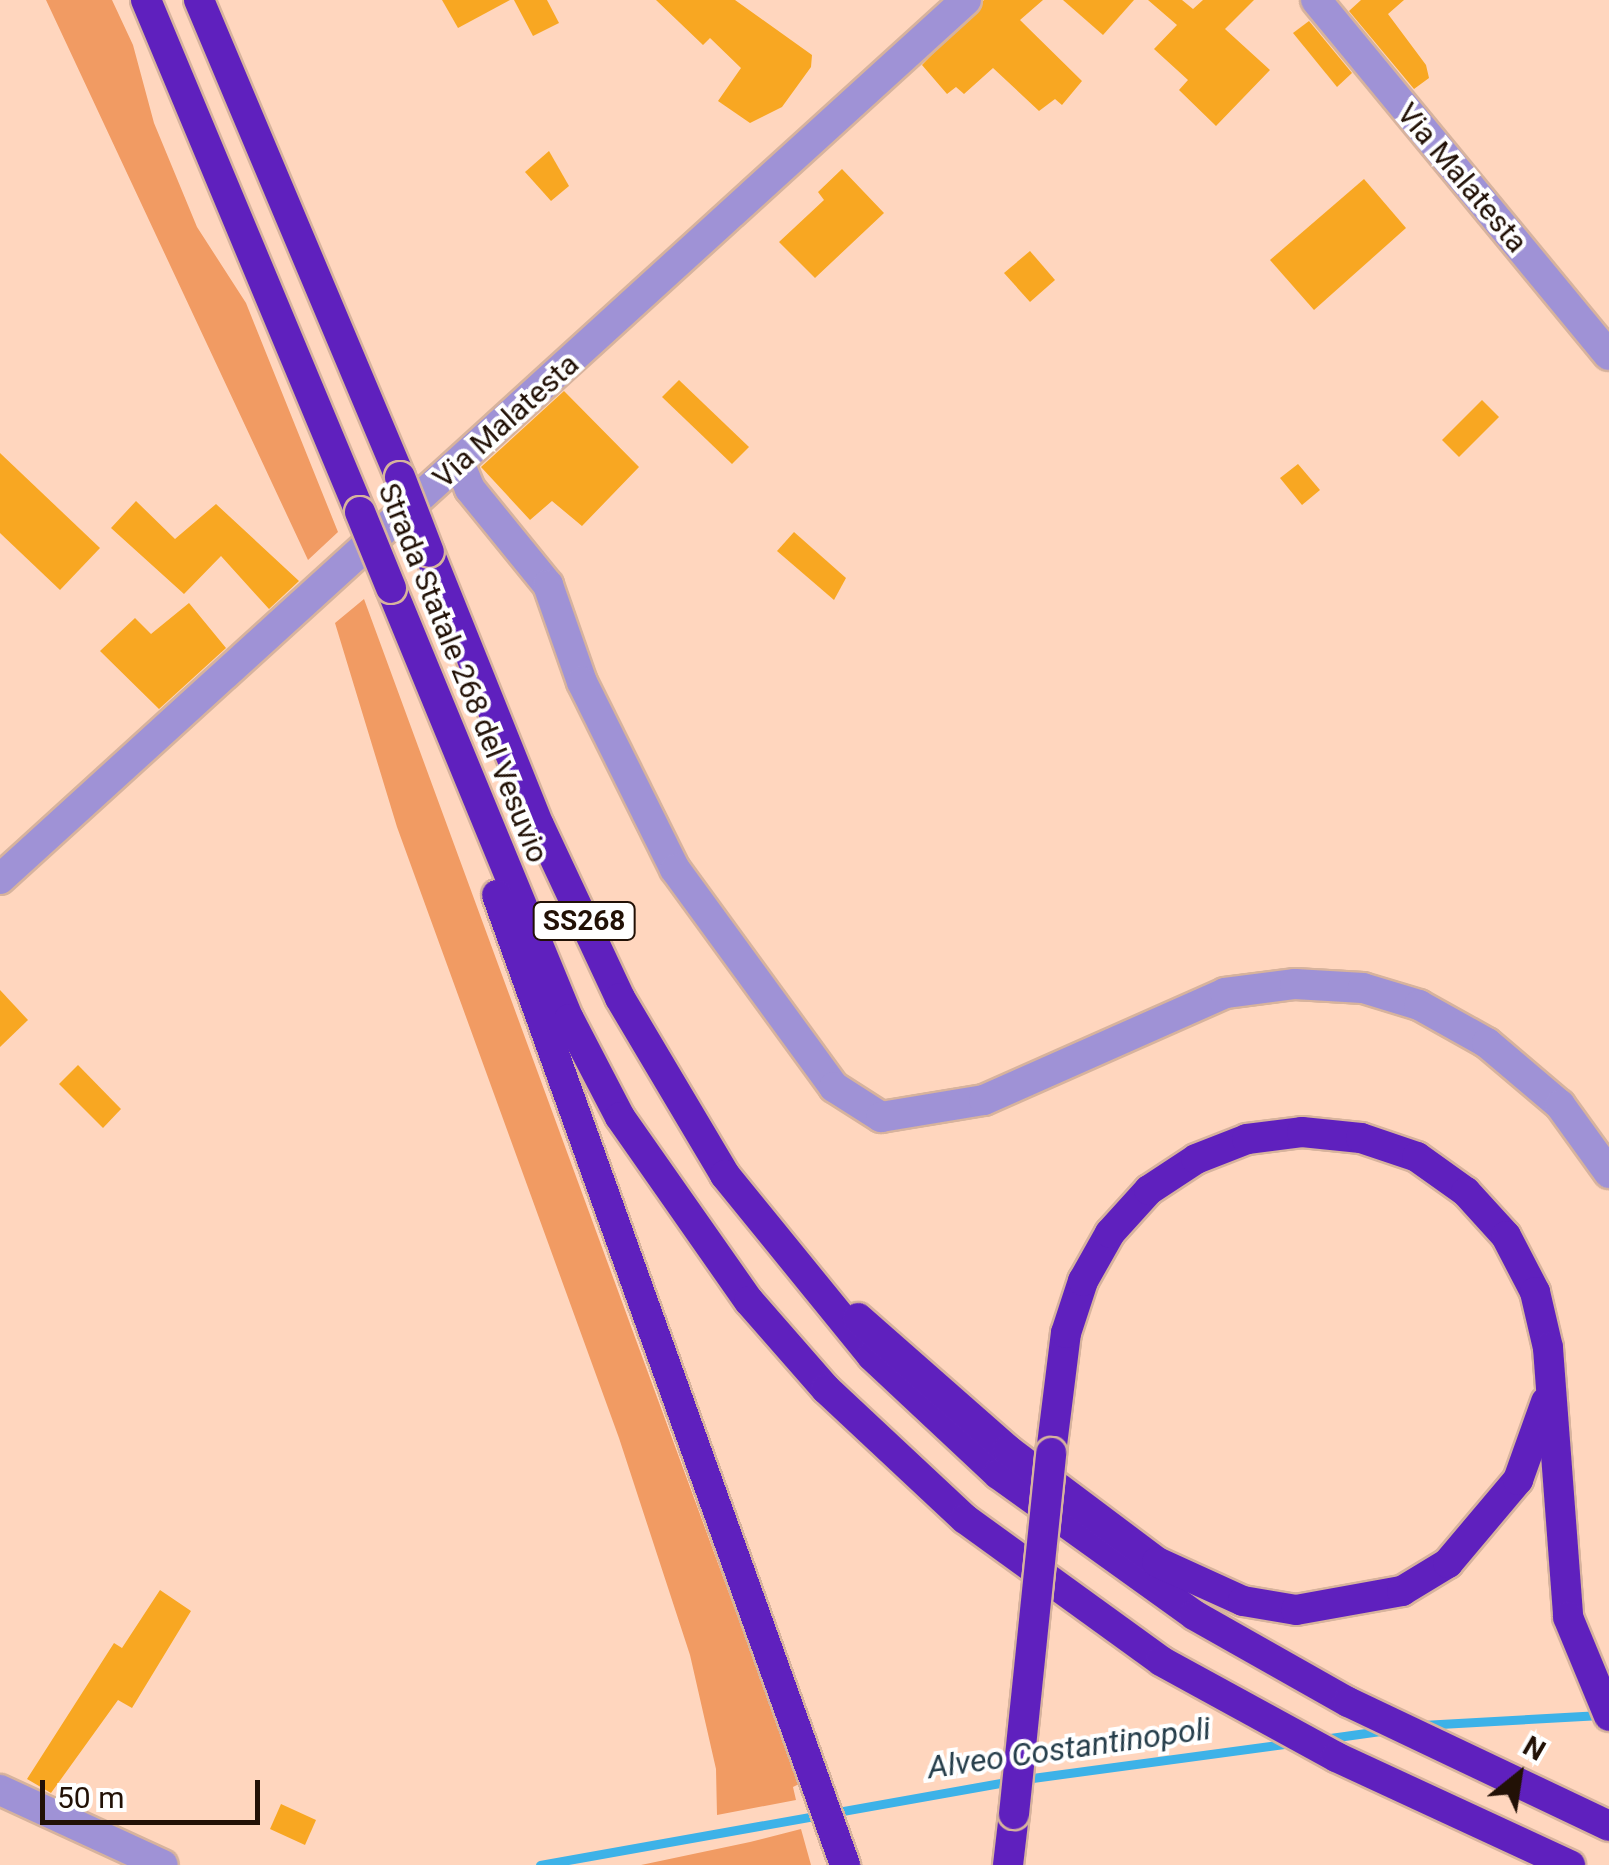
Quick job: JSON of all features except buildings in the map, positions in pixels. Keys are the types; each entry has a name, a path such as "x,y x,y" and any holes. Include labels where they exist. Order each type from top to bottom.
{"highway":[{"name":"Strada Statale 268 del Vesuvio","path":"146,0 360,512 472,795 620,1117 749,1301 826,1389 965,1519 1067,1598 1242,1709 1336,1758 1570,1865"},
{"name":"Strada Statale 268 del Vesuvio","path":"199,0 400,477 538,825 620,998 726,1174 790,1262 872,1356 998,1474 1194,1615 1348,1702 1609,1826"},
{"path":"472,795 526,986 841,1854"},
{"path":"1008,1865 1066,1333 1110,1232 1149,1190 1196,1159 1284,1134 1361,1138 1417,1157 1466,1192 1506,1236 1534,1292 1550,1390 1562,1578 1592,1685 1609,1716"},
{"path":"790,1262 1092,1518 1196,1583 1261,1604 1349,1606 1402,1591 1448,1563 1518,1480 1550,1390"}],"street":[{"name":"Via Malatesta","path":"0,879 966,0"},
{"name":"Via Malatesta","path":"1316,0 1609,354"},
{"path":"460,462 470,489 548,585 582,682 675,869 834,1087 881,1117 984,1100 1226,994 1296,984 1363,988 1420,1004 1487,1044 1560,1105 1609,1174"},
{"path":"0,1790 163,1865"}],"shaded area":[{"path":"46,0 112,0 133,45 154,123 197,227 246,303 338,532 308,560"},
{"path":"364,599 799,1784 793,1787 796,1800 717,1815 716,1769 690,1655 619,1438 397,827 335,623"},
{"path":"801,1829 811,1865 641,1865 750,1842"}],"waterway":[{"path":"1422,1725 1601,1715"},
{"name":"Alveo Costantinopoli","path":"1323,1739 1387,1730"},
{"name":"Alveo Costantinopoli","path":"1025,1779 1292,1743"},
{"name":"Alveo Costantinopoli","path":"540,1865 1010,1781"}]}
